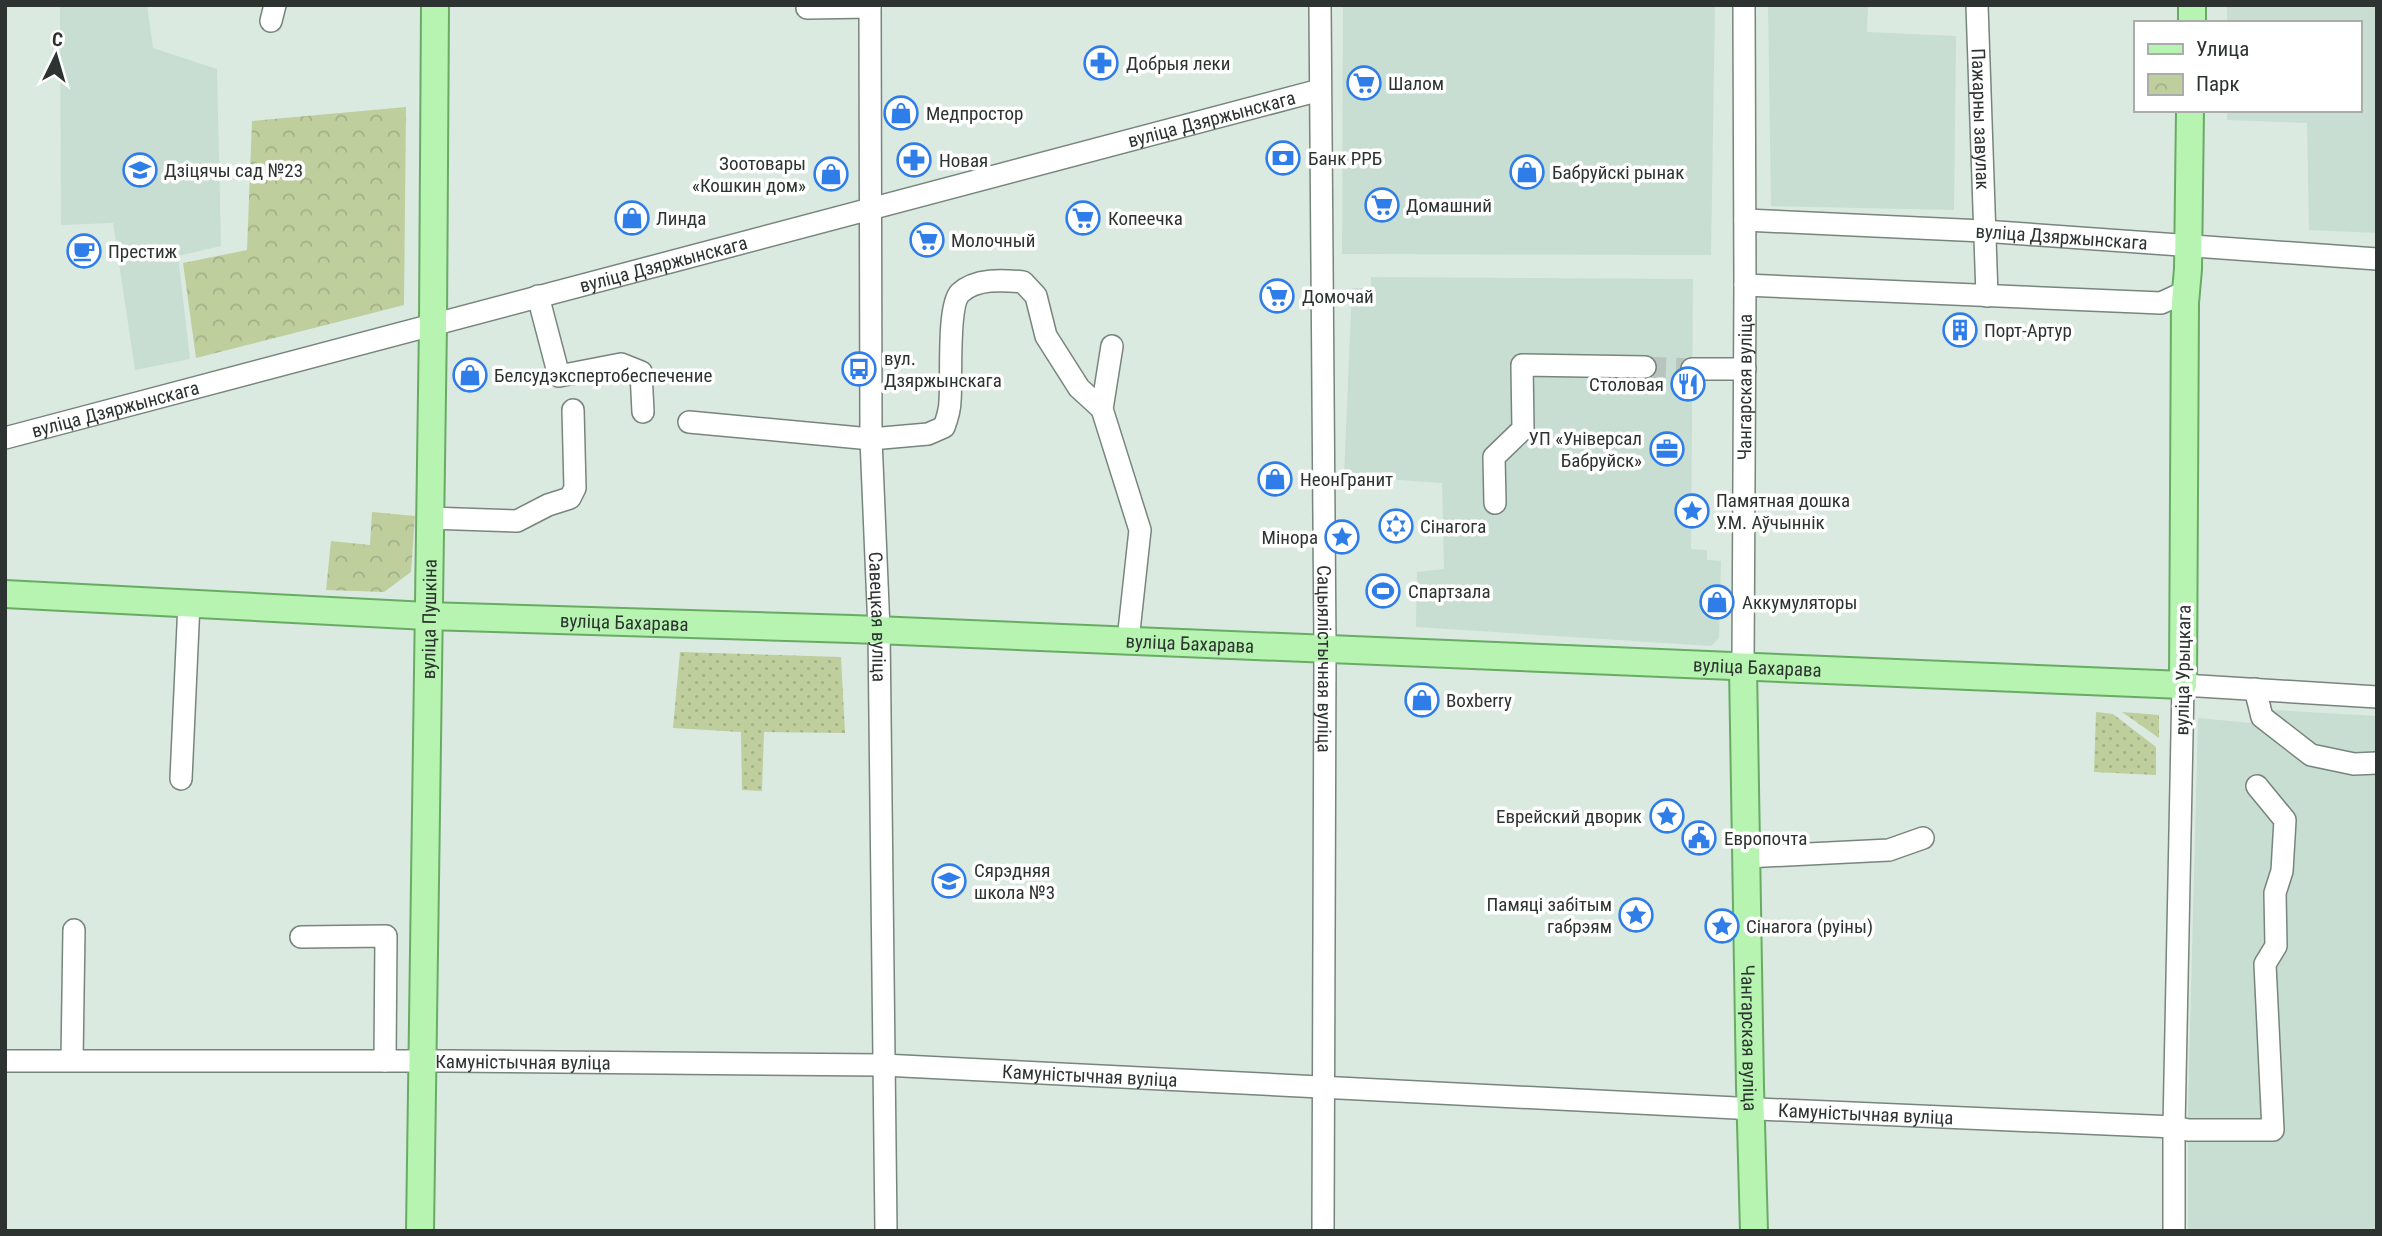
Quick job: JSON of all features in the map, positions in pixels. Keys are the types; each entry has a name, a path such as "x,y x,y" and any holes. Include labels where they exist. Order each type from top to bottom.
{"main road":[{"name":"вуліца Пушкіна","path":"420,1231 435,5"},
{"name":"вуліца Урыцкага","path":"2183,685 2185,303 2190,112"},
{"name":"вуліца Бахарава","path":"5,594 427,616 879,630 2183,685"},
{"name":"Чангарская вуліца","path":"1743,667 1754,1231"}],"street":[{"name":"Сацыялістычная вуліца","path":"1320,5 1325,648 1323,1231"},
{"name":"Чангарская вуліца","path":"1743,667 1744,5"},
{"name":"Пажарны завулак","path":"1977,5 1987,296"},
{"path":"807,8 870,6"},
{"name":"Савецкая вуліца","path":"870,6 871,439 879,630 886,1231"},
{"name":"вуліца Дзяржынскага","path":"5,438 1320,90"},
{"name":"вуліца Дзяржынскага","path":"1745,220 1983,231 2377,259"},
{"path":"689,422 871,439 928,434 944,427 950,404 953,312 958,295 971,285 1001,280 1023,282 1036,296 1046,336 1079,388 1102,409"},
{"path":"1745,285 2161,303 2187,291"},
{"path":"538,296 559,376 621,364 640,372 643,412"},
{"path":"1112,346 1102,409 1140,530 1128,640"},
{"path":"1495,503 1494,457 1523,429 1522,365 1645,368"},
{"path":"1692,369 1745,369"},
{"path":"429,518 517,521 548,505 570,498 575,488 573,410"},
{"path":"181,779 189,603"},
{"name":"вуліца Бахарава","path":"2183,685 2377,697"},
{"name":"вуліца Урыцкага","path":"2174,1231 2183,685"},
{"path":"2255,689 2262,717 2311,755 2354,764 2377,763"},
{"name":"Камуністычная вуліца","path":"5,1061 423,1060 883,1065 1750,1109 2174,1127 2188,1130 2273,1130 2265,964 2276,946 2275,893 2282,871 2285,820 2257,786"},
{"path":"1746,857 1889,849 1923,838"},
{"path":"72,1060 74,930"},
{"path":"301,937 386,936 385,1061"}],"shaded area":[{"name":"Дзіцячы сад №23","path":"60,5 147,5 153,48 217,69 221,246 178,256 190,359 135,370 113,223 61,225"},
{"name":"Бабруйскі рынак","path":"1343,5 1715,5 1711,255 1342,254"},
{"path":"1768,5 1868,5 1867,32 1956,36 1954,210 1771,206"},
{"path":"2227,5 2377,5 2377,233 2309,230 2307,123 2227,120 2227,112 2361,112 2361,21 2227,21"},
{"path":"1371,277 1693,279 1691,549 1707,550 1707,560 1721,561 1719,638 1711,646 1416,627 1417,572 1444,569 1442,483 1344,476 1352,288 1371,288"},
{"path":"2273,710 2377,716 2377,1231 2188,1231 2188,1108 2198,718 2252,723"}],"green space":[{"path":"406,107 404,305 196,358 183,263 247,250 252,121"},
{"path":"372,512 415,516 411,572 384,592 326,590 331,541 370,545"},
{"path":"680,652 841,657 845,733 764,732 762,791 742,790 741,732 673,728"},
{"path":"2096,712 2113,714 2156,747 2156,775 2094,772"},
{"path":"2122,712 2159,715 2159,738"}],"tunnel":[{"path":"1645,367 1692,369"}],"place":[{"name":"Добрыя леки","path":"1101,63"},
{"name":"Шалом","path":"1364,83"},
{"name":"Медпростор","path":"901,113"},
{"name":"Банк РРБ","path":"1283,158"},
{"name":"Новая","path":"914,160"},
{"name":"Дзіцячы сад №23","path":"140,170"},
{"name":"Бабруйскі рынак","path":"1527,172"},
{"name":"Зоотовары «Кошкин дом»","path":"831,174"},
{"name":"Домашний","path":"1382,205"},
{"name":"Линда","path":"632,218"},
{"name":"Копеечка","path":"1083,218"},
{"name":"Молочный","path":"927,240"},
{"name":"Престиж","path":"84,251"},
{"name":"Домочай","path":"1277,296"},
{"name":"Порт-Артур","path":"1960,330"},
{"name":"вул. Дзяржынскага","path":"859,369"},
{"name":"Белсудэкспертобеспечение","path":"470,375"},
{"name":"Столовая","path":"1688,384"},
{"name":"УП «Універсал Бабруйск»","path":"1667,449"},
{"name":"НеонГранит","path":"1275,479"},
{"name":"Памятная дошка У.М. Аўчыннік","path":"1692,511"},
{"name":"Сінагога","path":"1396,526"},
{"name":"Мінора","path":"1342,537"},
{"name":"Спартзала","path":"1383,591"},
{"name":"Аккумуляторы","path":"1717,602"},
{"name":"Boxberry","path":"1422,700"},
{"name":"Еврейский дворик","path":"1667,816"},
{"name":"Европочта","path":"1699,838"},
{"name":"Сярэдняя школа №3","path":"949,881"},
{"name":"Памяці забітым габрэям","path":"1636,915"},
{"name":"Сінагога (руіны)","path":"1722,926"}]}
